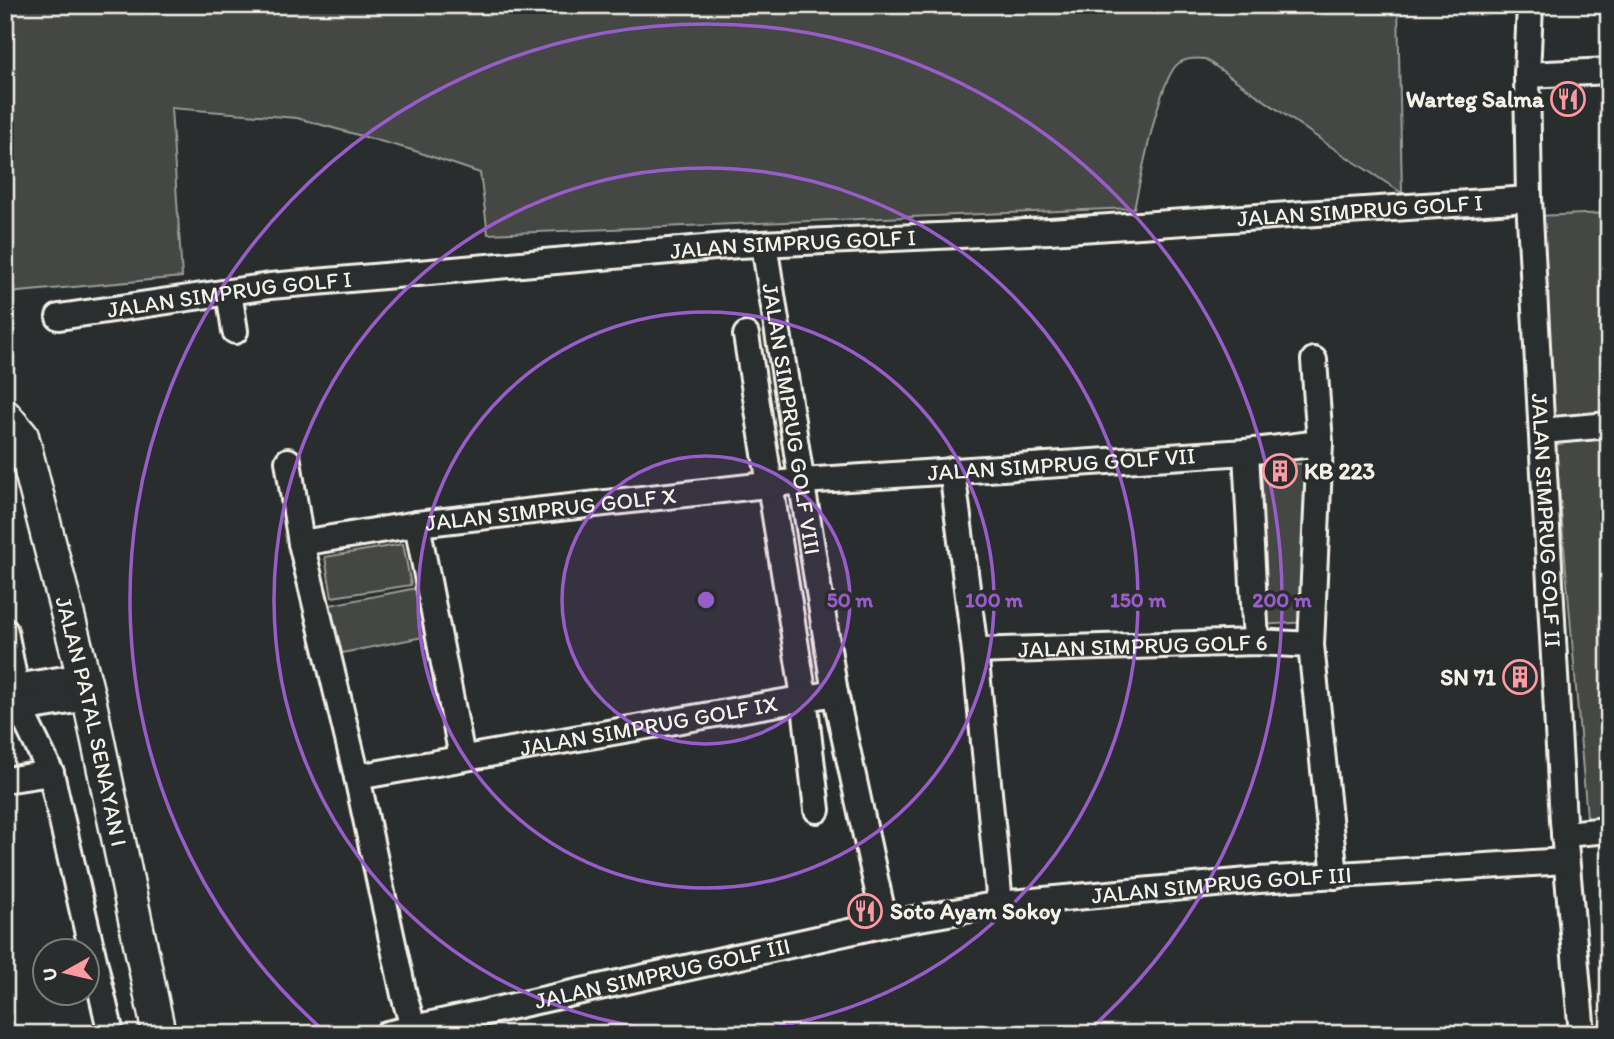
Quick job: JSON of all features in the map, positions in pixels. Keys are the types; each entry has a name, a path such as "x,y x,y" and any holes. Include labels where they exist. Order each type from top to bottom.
{"main road":[{"name":"JALAN PATAL SENAYAN I","path":"5,416 22,436 146,1034"},
{"name":"JALAN PATAL SENAYAN I","path":"5,444 76,688 159,1034"}],"street":[{"name":"JALAN SIMPRUG GOLF II","path":"1530,5 1527,75 1529,200 1564,834 1582,1034"},
{"path":"1527,75 1609,71"},
{"name":"JALAN SIMPRUG GOLF I","path":"59,317 270,286 764,244 1050,231 1529,200"},
{"name":"JALAN SIMPRUG GOLF VIII","path":"764,244 835,692 885,924"},
{"path":"229,292 235,331"},
{"path":"746,335 804,697 817,810"},
{"path":"1314,360 1320,443 1311,645 1335,877"},
{"path":"1542,431 1609,425"},
{"name":"JALAN SIMPRUG GOLF VII","path":"803,481 1246,452 1320,443"},
{"path":"1246,452 1256,642"},
{"path":"288,461 301,543 413,1027"},
{"path":"952,470 975,651 1000,904"},
{"name":"JALAN SIMPRUG GOLF X","path":"301,543 417,524 803,481"},
{"path":"417,524 462,757"},
{"path":"5,631 18,698 51,773 111,1034"},
{"name":"JALAN SIMPRUG GOLF 6","path":"975,651 1256,642 1311,645"},
{"path":"18,698 76,688"},
{"name":"JALAN SIMPRUG GOLF IX","path":"357,777 835,692"},
{"path":"5,780 51,773"},
{"path":"1564,834 1609,830"},
{"name":"JALAN SIMPRUG GOLF III","path":"387,1034 885,924 1000,904 1259,880 1566,861"}],"shaded area":[{"path":"5,5 1398,5 1402,193 1205,59 1188,59 1179,63 1172,72 1158,107 1134,208 488,234 480,173 412,150 297,118 171,108 182,277 8,293 11,370 6,370 5,377"},
{"path":"1609,213 1609,839 1589,841 1536,216"},
{"path":"1252,463 1310,464 1310,622 1258,625"},
{"path":"403,544 411,585 332,597 325,557"},
{"path":"417,588 428,636 342,653 330,605"}],"place":[{"name":"Warteg Salma","path":"1568,99"},
{"name":"KB 223","path":"1280,471"},
{"name":"SN 71","path":"1520,677"},
{"name":"Soto Ayam Sokoy","path":"865,911"}]}
